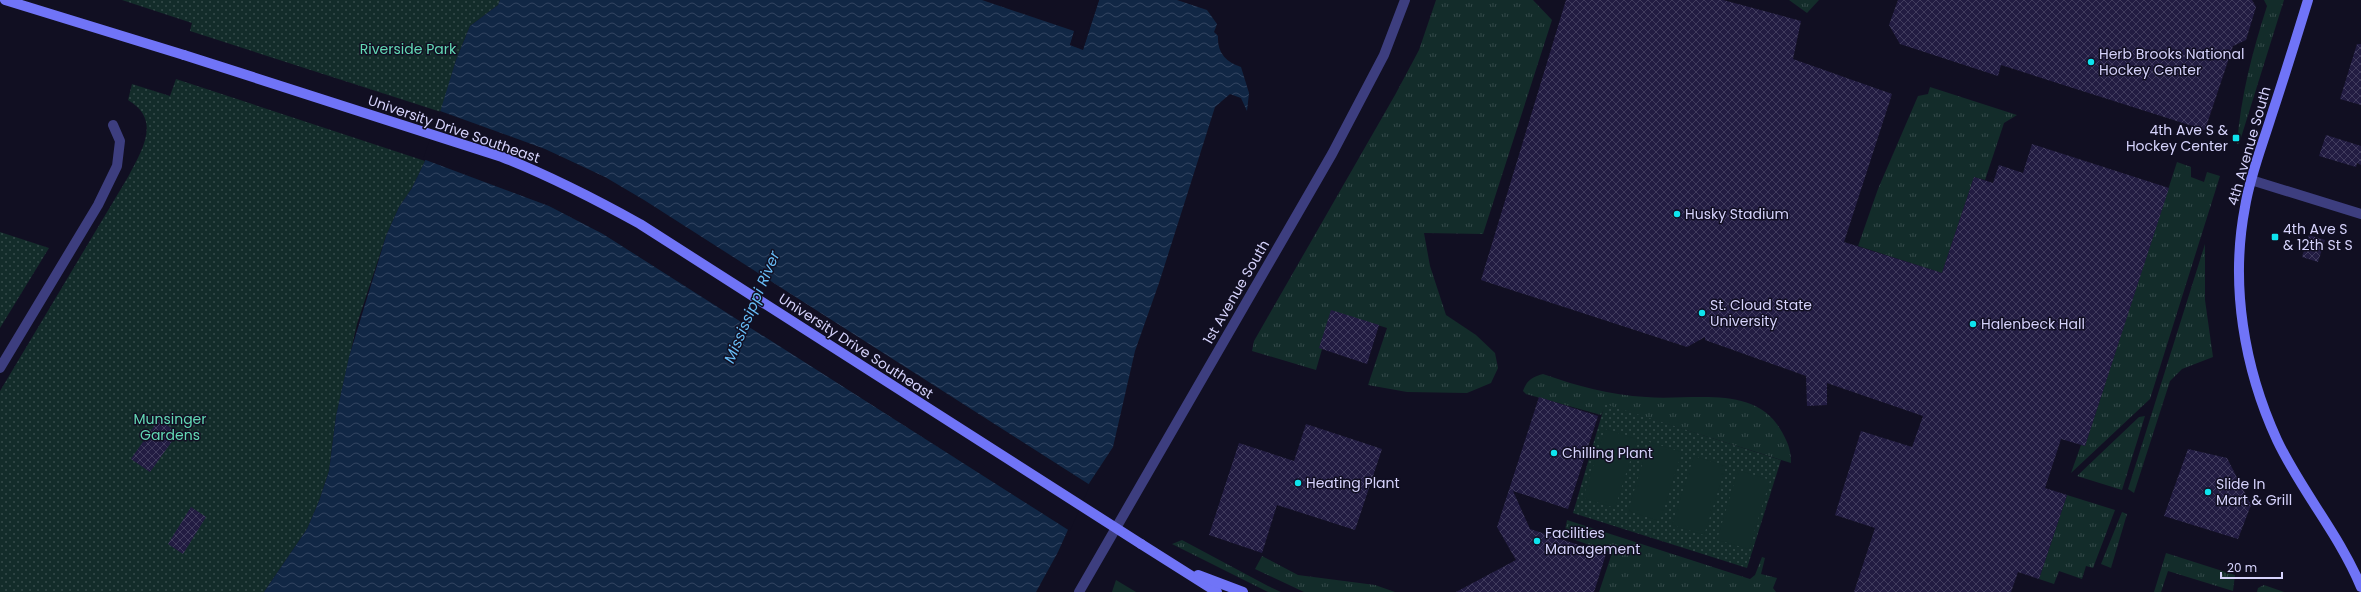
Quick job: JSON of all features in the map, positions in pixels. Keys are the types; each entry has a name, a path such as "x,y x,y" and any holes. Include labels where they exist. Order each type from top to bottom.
{"street":[{"name":"University Drive Southeast","path":"5,0 184,55 502,157 552,177 598,200 640,224 1141,544 1182,568"},
{"name":"1st Avenue South","path":"1079,592 1332,154 1384,55 1405,0"},
{"name":"4th Avenue South","path":"2308,0 2251,180 2241,230 2241,306 2248,357 2264,409 2294,472 2344,552 2361,587"},
{"path":"0,368 98,205 117,166 120,141 113,125"},
{"path":"2251,180 2361,214"},
{"path":"1182,568 1217,592"},
{"path":"1182,568 1243,592"}],"green space":[{"name":"Riverside Park","path":"122,0 500,0 498,5 470,26 456,60 441,112 190,31 192,23"},
{"path":"1436,0 1533,0 1552,20 1483,234 1424,233 1430,266 1446,315 1476,335 1495,353 1498,368 1491,383 1467,393 1407,392 1368,385 1387,328 1333,311 1316,370 1252,351 1254,341 1395,95 1419,50"},
{"path":"1789,0 1819,0 1807,13"},
{"path":"2264,0 2284,0 2239,144 2237,144 2241,108 2248,74 2267,6"},
{"name":"Munsinger Gardens","path":"176,79 425,161 412,188 399,207 386,236 357,324 336,416 329,471 319,501 307,529 264,592 0,592 0,391 128,177 139,156 146,136 147,126 144,117 138,108 128,100 132,84 170,96"},
{"path":"1930,87 2017,115 2004,123 1985,180 1974,177 1942,273 1858,246 1878,189 1918,96 1928,94"},
{"path":"2177,162 2191,167 2191,177 2204,182 2207,172 2220,176 2150,399 2071,473 2081,445 2085,446"},
{"path":"0,232 49,248 0,328"},
{"path":"2205,244 2205,300 2213,357 2182,369 2170,381 2134,493 2128,489"},
{"path":"1543,374 1581,386 1633,396 1664,398 1702,397 1740,400 1756,406 1771,417 1786,440 1790,450 1791,463 1606,405 1601,415 1526,394 1523,391 1526,384 1530,380"},
{"path":"1605,404 1781,460 1747,568 1573,513"},
{"path":"2145,416 2122,490 2077,476 2139,417"},
{"path":"1605,429 1637,439 1615,508 1583,498"},
{"path":"1649,442 1682,452 1660,521 1628,511"},
{"path":"1694,456 1726,466 1704,535 1672,525"},
{"path":"1738,470 1770,480 1749,549 1717,540"},
{"path":"2067,495 2115,510 2093,568 2086,566 2082,579 2059,571 2054,584 2039,579"},
{"path":"2122,512 2127,514 2111,568 2101,564"},
{"path":"1567,520 1750,579 1755,575 1762,557 1765,558 1761,574 1777,578 1773,588 1776,592 1599,592 1612,553 1564,536"},
{"path":"1182,540 1281,592 1268,592 1172,544"},
{"path":"2166,553 2235,575 2233,591 2168,571 2161,592 2154,592"},
{"path":"1262,556 1298,575 1375,585 1395,592 1304,592 1255,569"},
{"path":"1116,580 1136,592 1112,592"},
{"path":"2264,585 2284,592 2257,592 2258,588"}],"water":[{"name":"Mississippi River","path":"500,0 982,0 1074,31 1070,45 1083,49 1099,0 1177,0 1207,10 1217,24 1214,32 1218,36 1221,52 1231,62 1241,67 1249,93 1247,111 1241,98 1230,94 1215,107 1159,283 1135,351 1113,447 1088,485 1058,552 1036,592 264,592 307,529 319,501 329,471 336,416 349,357 386,236 399,207 412,188 425,161 456,60 470,26 498,5"}],"pier":[{"path":"1097,0 1099,0 1083,50 1070,45 1075,30 1076,32 1072,44 1082,47"},
{"path":"440,111 545,149 605,177 644,200 1090,485 1070,531 603,234 549,206 423,159"}],"building":[{"path":"1566,0 1723,0 1801,21 1793,59 1892,94 1844,242 1942,273 1974,177 1993,183 1999,165 2023,173 2032,144 2169,188 2085,446 2061,439 2045,488 2067,495 2039,579 2018,572 2011,592 1854,592 1875,528 1835,515 1861,431 1912,447 1923,416 1827,383 1827,405 1807,406 1806,376 1705,340 1705,337 1687,347 1481,280"},
{"name":"Herb Brooks National Hockey Center","path":"1898,0 2252,0 2256,7 2246,40 2233,46 2205,130 2001,65 1998,76 1900,44 1889,25"},
{"path":"2357,44 2361,44 2361,105 2340,99"},
{"path":"2326,135 2361,146 2361,165 2357,163 2356,167 2319,156"},
{"path":"2309,235 2325,240 2318,262 2302,257"},
{"path":"1331,310 1379,325 1367,364 1319,348"},
{"path":"1539,397 1598,416 1568,509 1513,491 1530,529 1606,554 1594,592 1456,592 1516,560 1497,527"},
{"path":"159,419 178,433 150,472 131,459"},
{"name":"Heating Plant","path":"1306,424 1382,449 1355,530 1277,505 1262,553 1209,535 1239,443 1294,461"},
{"name":"Slide In Mart & Grill","path":"2188,449 2227,458 2251,505 2238,539 2164,516"},
{"path":"191,507 206,517 183,554 168,544"}],"place":[{"name":"Herb Brooks National Hockey Center","path":"2091,62"},
{"name":"4th Ave S & Hockey Center","path":"2236,138"},
{"name":"Husky Stadium","path":"1677,214"},
{"name":"4th Ave S & 12th St S","path":"2275,237"},
{"name":"St. Cloud State University","path":"1702,313"},
{"name":"Halenbeck Hall","path":"1973,324"},
{"name":"Chilling Plant","path":"1554,453"},
{"name":"Heating Plant","path":"1298,483"},
{"name":"Slide In Mart & Grill","path":"2208,492"},
{"name":"Facilities Management","path":"1537,541"}]}
